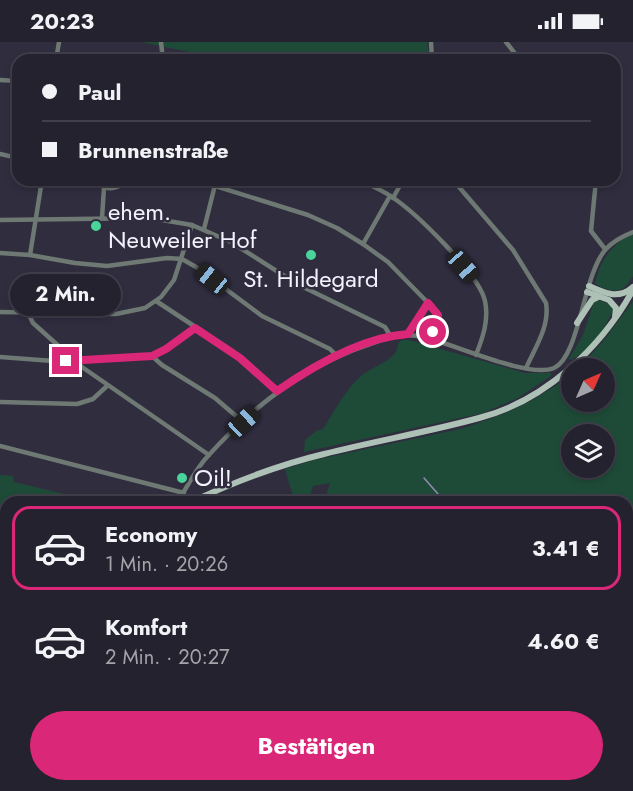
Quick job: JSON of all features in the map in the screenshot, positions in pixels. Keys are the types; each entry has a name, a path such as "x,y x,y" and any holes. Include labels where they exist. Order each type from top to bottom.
{"main road":[{"path":"588,289 618,295 633,288"},
{"path":"205,496 287,463 455,425 481,418 507,407 536,392 590,350 623,308 633,288"},
{"path":"588,289 615,305 616,311 612,323"},
{"path":"578,323 592,300 598,297"},
{"path":"623,308 633,299"}],"street":[{"path":"506,42 515,54"},
{"path":"30,255 41,186"},
{"path":"102,218 104,188 116,186"},
{"path":"204,229 213,186"},
{"path":"223,186 308,215 337,228 388,262 438,315 431,339"},
{"path":"372,186 392,197 415,216 460,263 481,290 486,319 485,330 476,355"},
{"path":"363,244 399,186"},
{"path":"458,186 513,250 546,303 545,325 526,368"},
{"path":"595,186 591,231 605,249"},
{"path":"0,220 150,218 192,225 237,246 276,272 323,298 385,327 391,337"},
{"path":"0,312 126,313 145,309 169,289 182,259 192,225"},
{"path":"182,496 209,455 277,391 337,356 391,337 408,334 431,339 476,355 526,368 545,370 561,363 567,354 596,266 605,249 618,239 633,232"},
{"path":"0,253 106,266 167,258 182,259 262,316 330,349 337,356"},
{"path":"156,301 240,358 277,391"},
{"path":"408,334 428,303"},
{"path":"28,313 33,323 107,386 209,455"},
{"path":"0,357 53,361 152,356 195,328"},
{"path":"152,356 162,365 215,398 243,422"},
{"path":"0,402 77,404 93,399 107,386"},
{"path":"0,446 184,493"}],"green space":[{"path":"141,42 427,42 429,54 236,54 194,53"},
{"path":"633,234 633,276 630,282 622,289 613,291 597,285 595,283 597,275 608,254 619,242"},
{"path":"595,299 612,305 614,308 597,338 578,356 570,358 583,335"},
{"path":"633,301 633,496 326,496 330,483 313,486 310,496 293,496 285,469 314,460 460,429 533,400 561,382 561,412 615,412 615,358 588,358 602,343"},
{"path":"402,340 409,340 525,373 551,373 551,376 518,398 483,413 304,452 305,440 316,431 323,429 355,382 366,372 390,358"},
{"path":"0,475 13,476 14,482 73,496 0,496"}],"waterway":[{"path":"424,478 440,496"}],"place":[{"name":"ehem. Neuweiler Hof","path":"96,226"},
{"name":"St. Hildegard","path":"311,255"},
{"name":"Oil!","path":"182,478"}],"route":[{"path":"66,361 152,356 195,328 240,358 277,391 346,352 391,337 408,334 428,303 438,315 433,332"}]}
